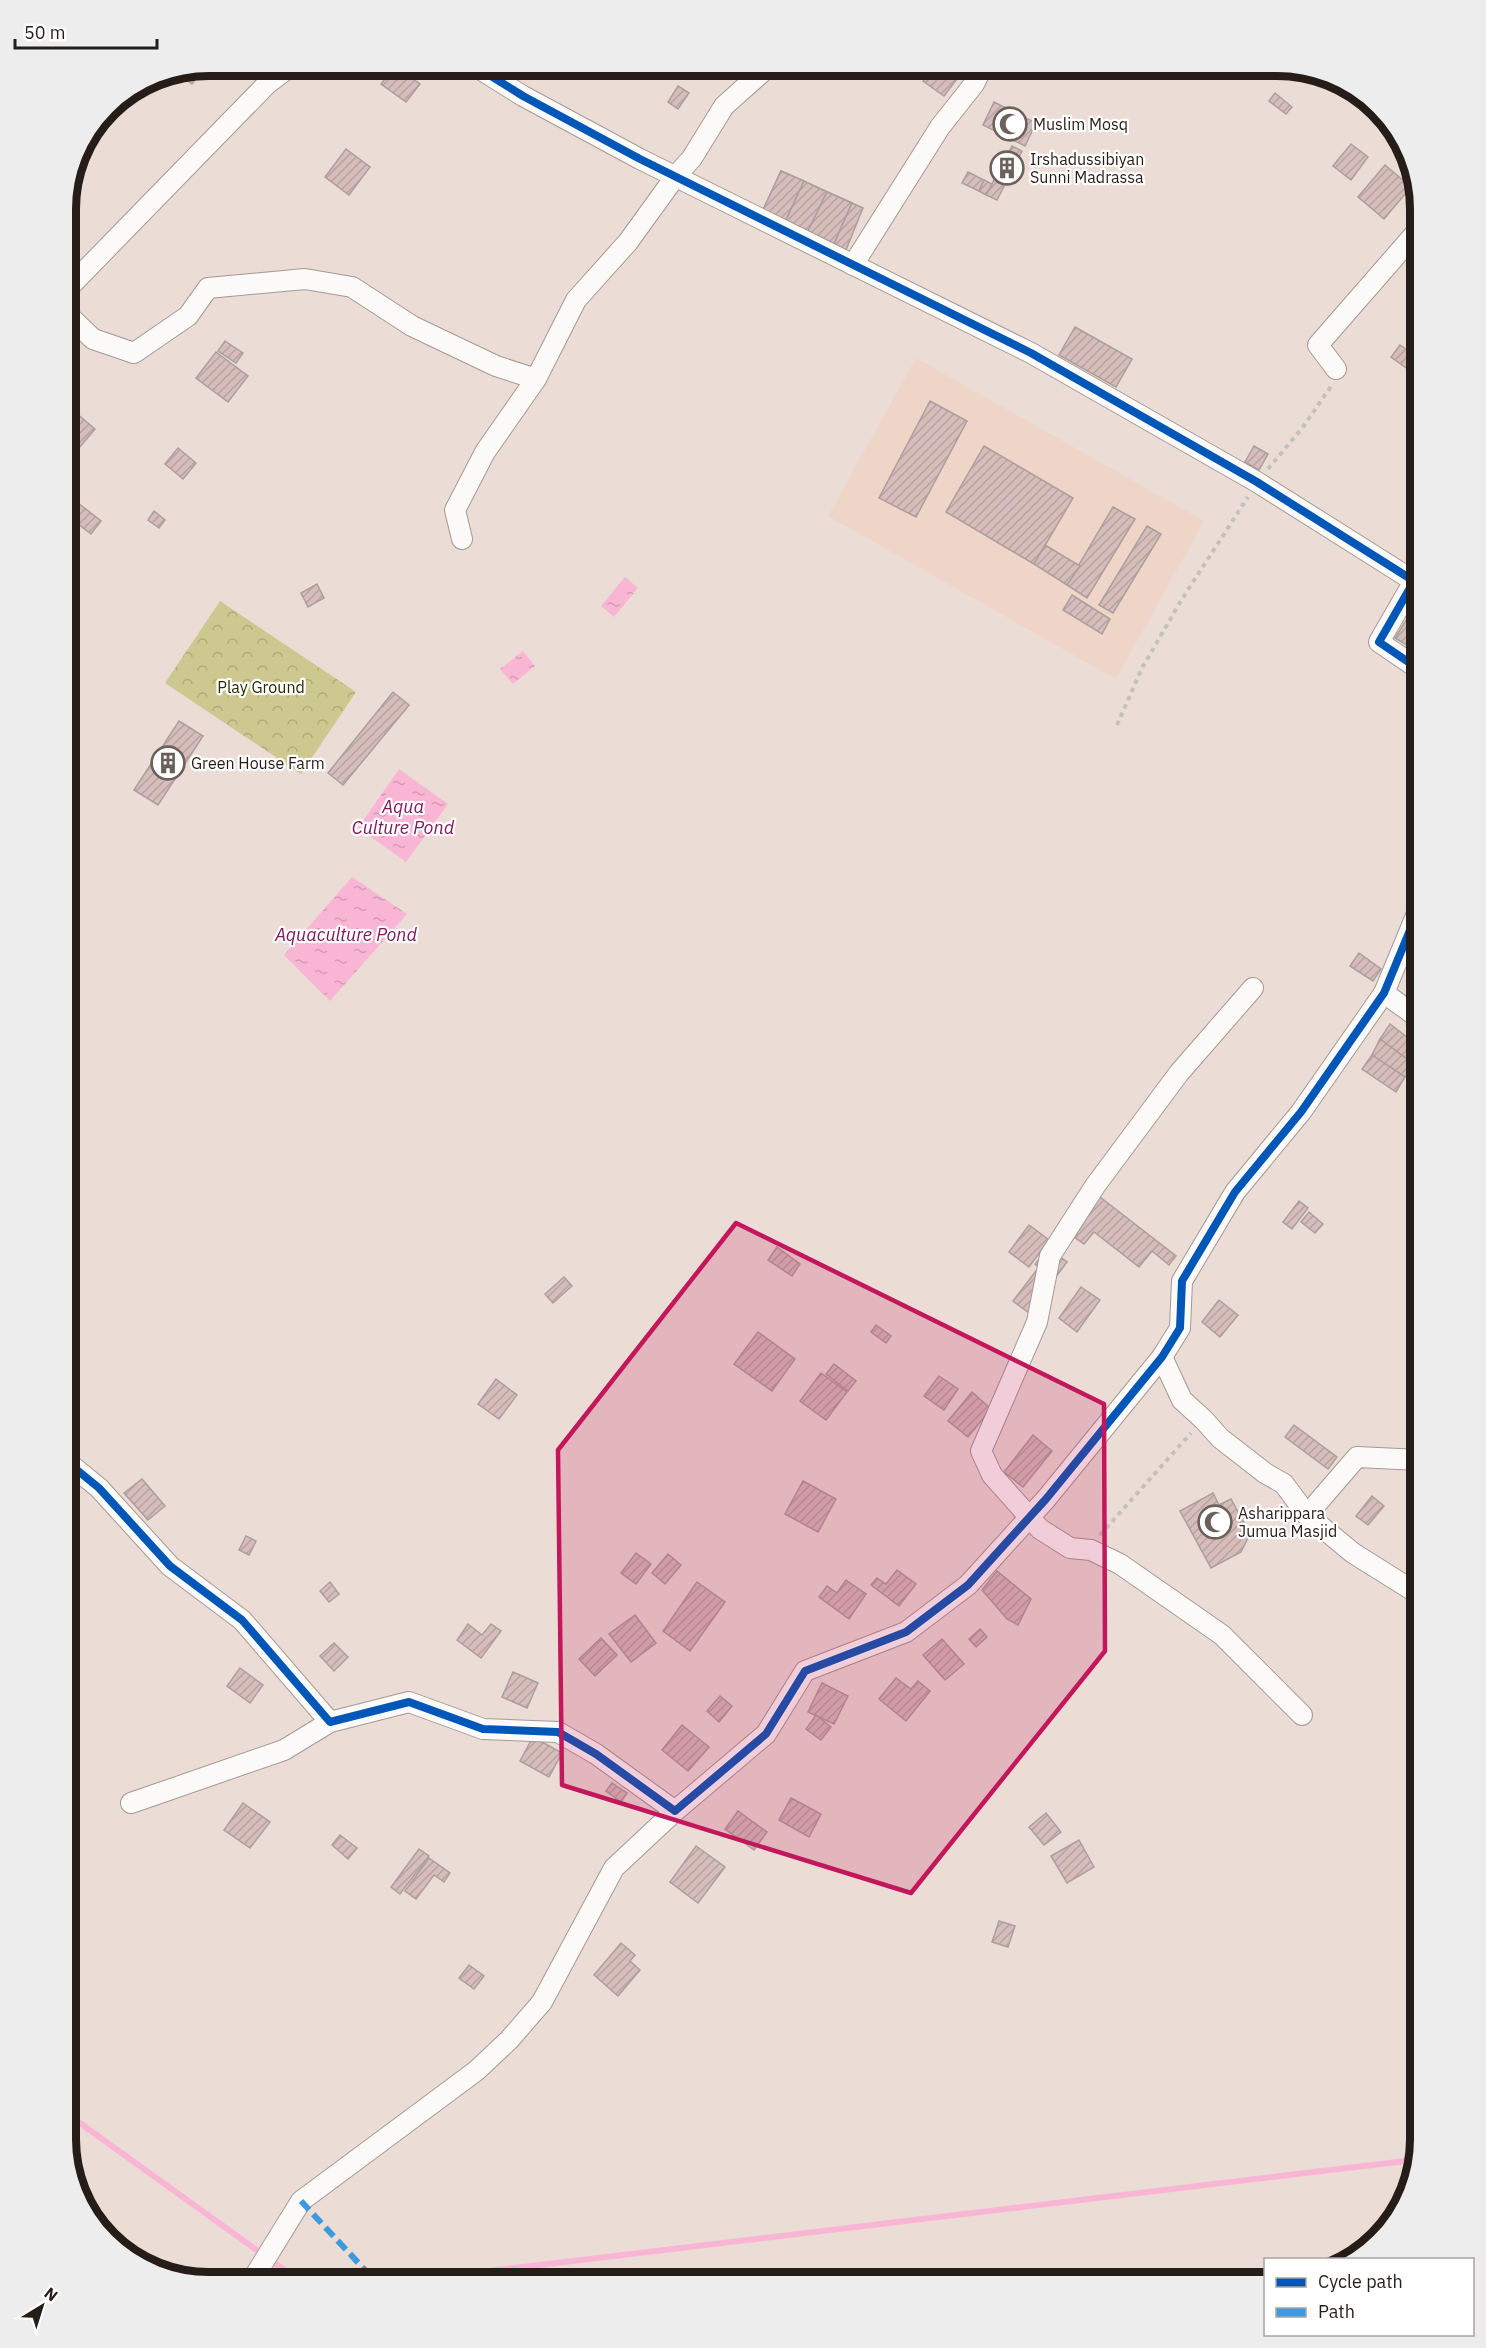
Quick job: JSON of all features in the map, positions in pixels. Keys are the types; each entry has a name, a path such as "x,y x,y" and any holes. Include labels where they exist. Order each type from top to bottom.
{"street":[{"path":"77,276 267,84 278,76"},
{"path":"492,76 524,96 675,177 1031,353 1257,482 1410,579"},
{"path":"462,539 455,510 485,452 536,379 576,300 628,242 675,177 692,158 724,106 757,77"},
{"path":"853,265 940,127 978,77"},
{"path":"1336,369 1318,345 1410,239"},
{"path":"77,324 93,339 134,353 188,316 208,288 305,279 352,287 412,326 496,366 536,379"},
{"path":"1410,589 1379,642 1410,663"},
{"path":"258,2271 301,2201 476,2071 509,2040 542,2001 614,1868 675,1811 766,1734 805,1671 906,1632 968,1585 1030,1517 1162,1357 1180,1328 1182,1281 1235,1192 1301,1112 1384,993 1410,930"},
{"path":"1253,988 1179,1073 1095,1186 1050,1256 1037,1322 981,1451 992,1475 1040,1529 1070,1548 1091,1550 1120,1564 1222,1635 1302,1715"},
{"path":"1384,993 1410,1012"},
{"path":"1162,1357 1182,1400 1220,1438 1264,1473 1284,1484 1307,1515 1353,1552 1410,1589"},
{"path":"1307,1515 1357,1457 1410,1460"},
{"path":"76,1469 99,1488 170,1566 242,1620 330,1722"},
{"path":"131,1803 284,1750 330,1722 410,1702 483,1729 558,1732 596,1754 675,1811"}],"path":[{"path":"1117,726 1142,668 1182,599 1257,482 1309,418 1332,385 1336,369"},
{"path":"1091,1550 1102,1530 1204,1420"}],"highlighted area":[{"path":"736,1223 1104,1404 1105,1651 911,1893 562,1785 558,1450"}],"shaded area":[{"path":"916,358 1204,521 1116,679 828,516"}],"green space":[{"name":"Play Ground","path":"220,601 356,692 301,774 165,683"}],"water":[{"path":"625,577 638,588 614,617 601,606"},
{"path":"523,651 535,666 513,684 500,669"},
{"name":"Aqua Culture Pond","path":"399,769 448,804 406,862 358,828"},
{"name":"Aquaculture Pond","path":"352,877 407,914 330,1001 284,955"}],"building":[{"path":"387,76 409,76 420,84 406,102 381,84"},
{"path":"197,77 192,84 185,79"},
{"path":"926,77 959,77 944,96 923,81"},
{"path":"678,86 689,93 678,109 668,102"},
{"path":"1275,93 1292,107 1286,114 1269,101"},
{"name":"Muslim Mosq","path":"994,102 1036,123 1025,146 983,125"},
{"path":"1351,144 1368,157 1351,180 1333,166"},
{"name":"Irshadussibiyan Sunni Madrassa","path":"1012,146 1022,151 997,200 986,195"},
{"path":"346,149 370,167 349,195 325,177"},
{"path":"1385,165 1407,184 1408,191 1384,219 1358,197"},
{"path":"781,171 852,203 834,244 763,210"},
{"path":"781,171 804,181 786,220 763,210"},
{"name":"Irshadussibiyan Sunni Madrassa","path":"968,172 984,180 979,191 962,183"},
{"path":"984,180 992,184 986,195 979,191"},
{"path":"804,181 827,192 808,231 786,220"},
{"path":"827,192 852,203 834,244 808,231"},
{"path":"852,203 863,208 846,250 834,244"},
{"path":"1075,327 1132,359 1116,387 1059,355"},
{"path":"225,341 243,353 236,363 218,351"},
{"path":"1400,345 1410,352 1410,369 1409,370 1391,357"},
{"path":"216,352 248,376 228,402 196,378"},
{"path":"930,401 967,421 916,517 879,498"},
{"path":"77,414 95,429 79,448 77,446"},
{"path":"984,446 1073,498 1034,564 946,512"},
{"path":"1254,446 1268,454 1259,470 1245,462"},
{"path":"178,448 196,463 183,479 165,464"},
{"path":"78,503 101,521 91,534 77,523"},
{"path":"1113,507 1135,519 1087,598 1067,585"},
{"path":"154,511 165,520 159,528 148,520"},
{"path":"1147,526 1161,534 1113,613 1099,605"},
{"path":"1045,545 1080,566 1067,585 1034,564"},
{"path":"317,584 324,598 308,607 301,593"},
{"path":"1072,595 1110,619 1102,634 1063,610"},
{"path":"1410,614 1410,647 1395,638"},
{"path":"393,692 409,705 343,785 328,773"},
{"name":"Green House Farm","path":"179,721 203,736 158,805 134,790"},
{"path":"1359,953 1381,969 1373,981 1350,966"},
{"path":"1390,1024 1410,1039 1410,1061 1380,1039"},
{"path":"1380,1039 1410,1061 1410,1071 1405,1077 1372,1055"},
{"path":"1372,1055 1405,1077 1396,1092 1362,1069"},
{"path":"1100,1197 1176,1256 1169,1265 1152,1251 1139,1267 1094,1232 1084,1244 1074,1237 1083,1224 1080,1222"},
{"path":"1299,1201 1308,1208 1292,1229 1283,1222"},
{"path":"1309,1212 1323,1224 1315,1233 1301,1222"},
{"path":"1029,1225 1049,1240 1029,1267 1009,1252"},
{"path":"777,1247 800,1264 792,1276 768,1260"},
{"path":"1048,1248 1067,1262 1029,1313 1013,1301 1039,1267 1035,1264"},
{"path":"564,1277 572,1286 553,1303 545,1294"},
{"path":"1081,1287 1100,1300 1077,1332 1059,1318"},
{"path":"1219,1300 1238,1315 1220,1337 1202,1322"},
{"path":"876,1325 891,1336 886,1343 871,1332"},
{"path":"758,1332 795,1359 772,1391 734,1364"},
{"path":"834,1364 856,1381 848,1391 826,1374"},
{"path":"821,1373 847,1392 826,1420 800,1401"},
{"path":"939,1376 958,1389 944,1410 924,1396"},
{"path":"496,1379 517,1395 499,1419 478,1404"},
{"path":"972,1392 991,1409 968,1437 948,1421"},
{"path":"1294,1425 1337,1457 1328,1469 1285,1437"},
{"path":"1033,1435 1052,1451 1023,1487 1004,1472"},
{"path":"142,1479 165,1506 148,1520 124,1493"},
{"path":"803,1481 836,1499 818,1532 785,1514"},
{"name":"Asharippara Jumua Masjid","path":"1213,1493 1219,1505 1231,1499 1250,1534 1241,1552 1211,1568 1180,1511"},
{"path":"1372,1496 1384,1506 1368,1525 1356,1516"},
{"path":"246,1536 256,1541 249,1555 239,1550"},
{"path":"636,1553 651,1564 636,1584 621,1573"},
{"path":"668,1554 681,1565 665,1584 652,1573"},
{"path":"897,1570 916,1584 899,1606 871,1585 877,1578 886,1584"},
{"path":"997,1571 1031,1599 1018,1625 1007,1619 982,1590"},
{"path":"846,1580 866,1594 849,1619 819,1597 827,1586 837,1593"},
{"path":"330,1582 339,1594 329,1602 320,1591"},
{"path":"697,1582 725,1602 690,1651 663,1631"},
{"path":"635,1615 656,1643 631,1662 609,1634"},
{"path":"468,1624 482,1635 491,1624 501,1631 481,1658 457,1640"},
{"path":"980,1629 987,1637 976,1647 969,1639"},
{"path":"601,1638 617,1655 595,1676 579,1659"},
{"path":"942,1639 964,1664 945,1680 923,1655"},
{"path":"334,1643 348,1657 334,1671 320,1656"},
{"path":"240,1668 263,1685 250,1703 227,1686"},
{"path":"513,1672 538,1683 527,1708 502,1697"},
{"path":"896,1678 911,1689 918,1681 930,1691 906,1721 879,1699"},
{"path":"822,1683 848,1696 834,1724 808,1712"},
{"path":"720,1696 732,1706 719,1722 707,1711"},
{"path":"816,1715 831,1727 821,1740 806,1729"},
{"path":"682,1725 709,1747 688,1771 662,1750"},
{"path":"533,1737 562,1753 549,1777 520,1761"},
{"path":"612,1783 627,1793 621,1802 606,1791"},
{"path":"791,1798 821,1814 809,1837 779,1820"},
{"path":"243,1803 270,1822 250,1848 224,1830"},
{"path":"738,1811 767,1832 754,1850 725,1829"},
{"path":"1046,1813 1061,1832 1044,1845 1029,1827"},
{"path":"340,1835 357,1848 348,1859 332,1845"},
{"path":"1079,1840 1094,1867 1067,1883 1051,1856"},
{"path":"696,1846 725,1867 698,1903 670,1882"},
{"path":"419,1849 429,1856 400,1894 391,1887"},
{"path":"429,1858 450,1873 444,1882 434,1875 416,1899 405,1891"},
{"path":"999,1921 1015,1926 1008,1947 992,1942"},
{"path":"621,1943 635,1955 630,1961 640,1970 618,1996 594,1975"},
{"path":"469,1965 484,1976 474,1989 459,1978"}],"waterway":[{"path":"76,2120 286,2271"},
{"path":"486,2271 1407,2161"}],"marked path":[{"path":"301,2201 366,2271"}],"cycle path":[{"path":"491,76 523,96 640,159 1031,353 1257,482 1410,578"},
{"path":"1410,588 1379,642 1410,663"},
{"path":"76,1469 99,1488 170,1566 242,1620 330,1722 409,1702 483,1729 558,1732 596,1754 675,1811 766,1734 805,1671 906,1632 968,1585 1046,1499 1162,1357 1180,1328 1182,1281 1235,1192 1301,1112 1384,993 1410,930"}],"place":[{"name":"Muslim Mosq","path":"1010,124"},
{"name":"Irshadussibiyan Sunni Madrassa","path":"1007,168"},
{"name":"Green House Farm","path":"168,763"},
{"name":"Asharippara Jumua Masjid","path":"1215,1522"}]}
